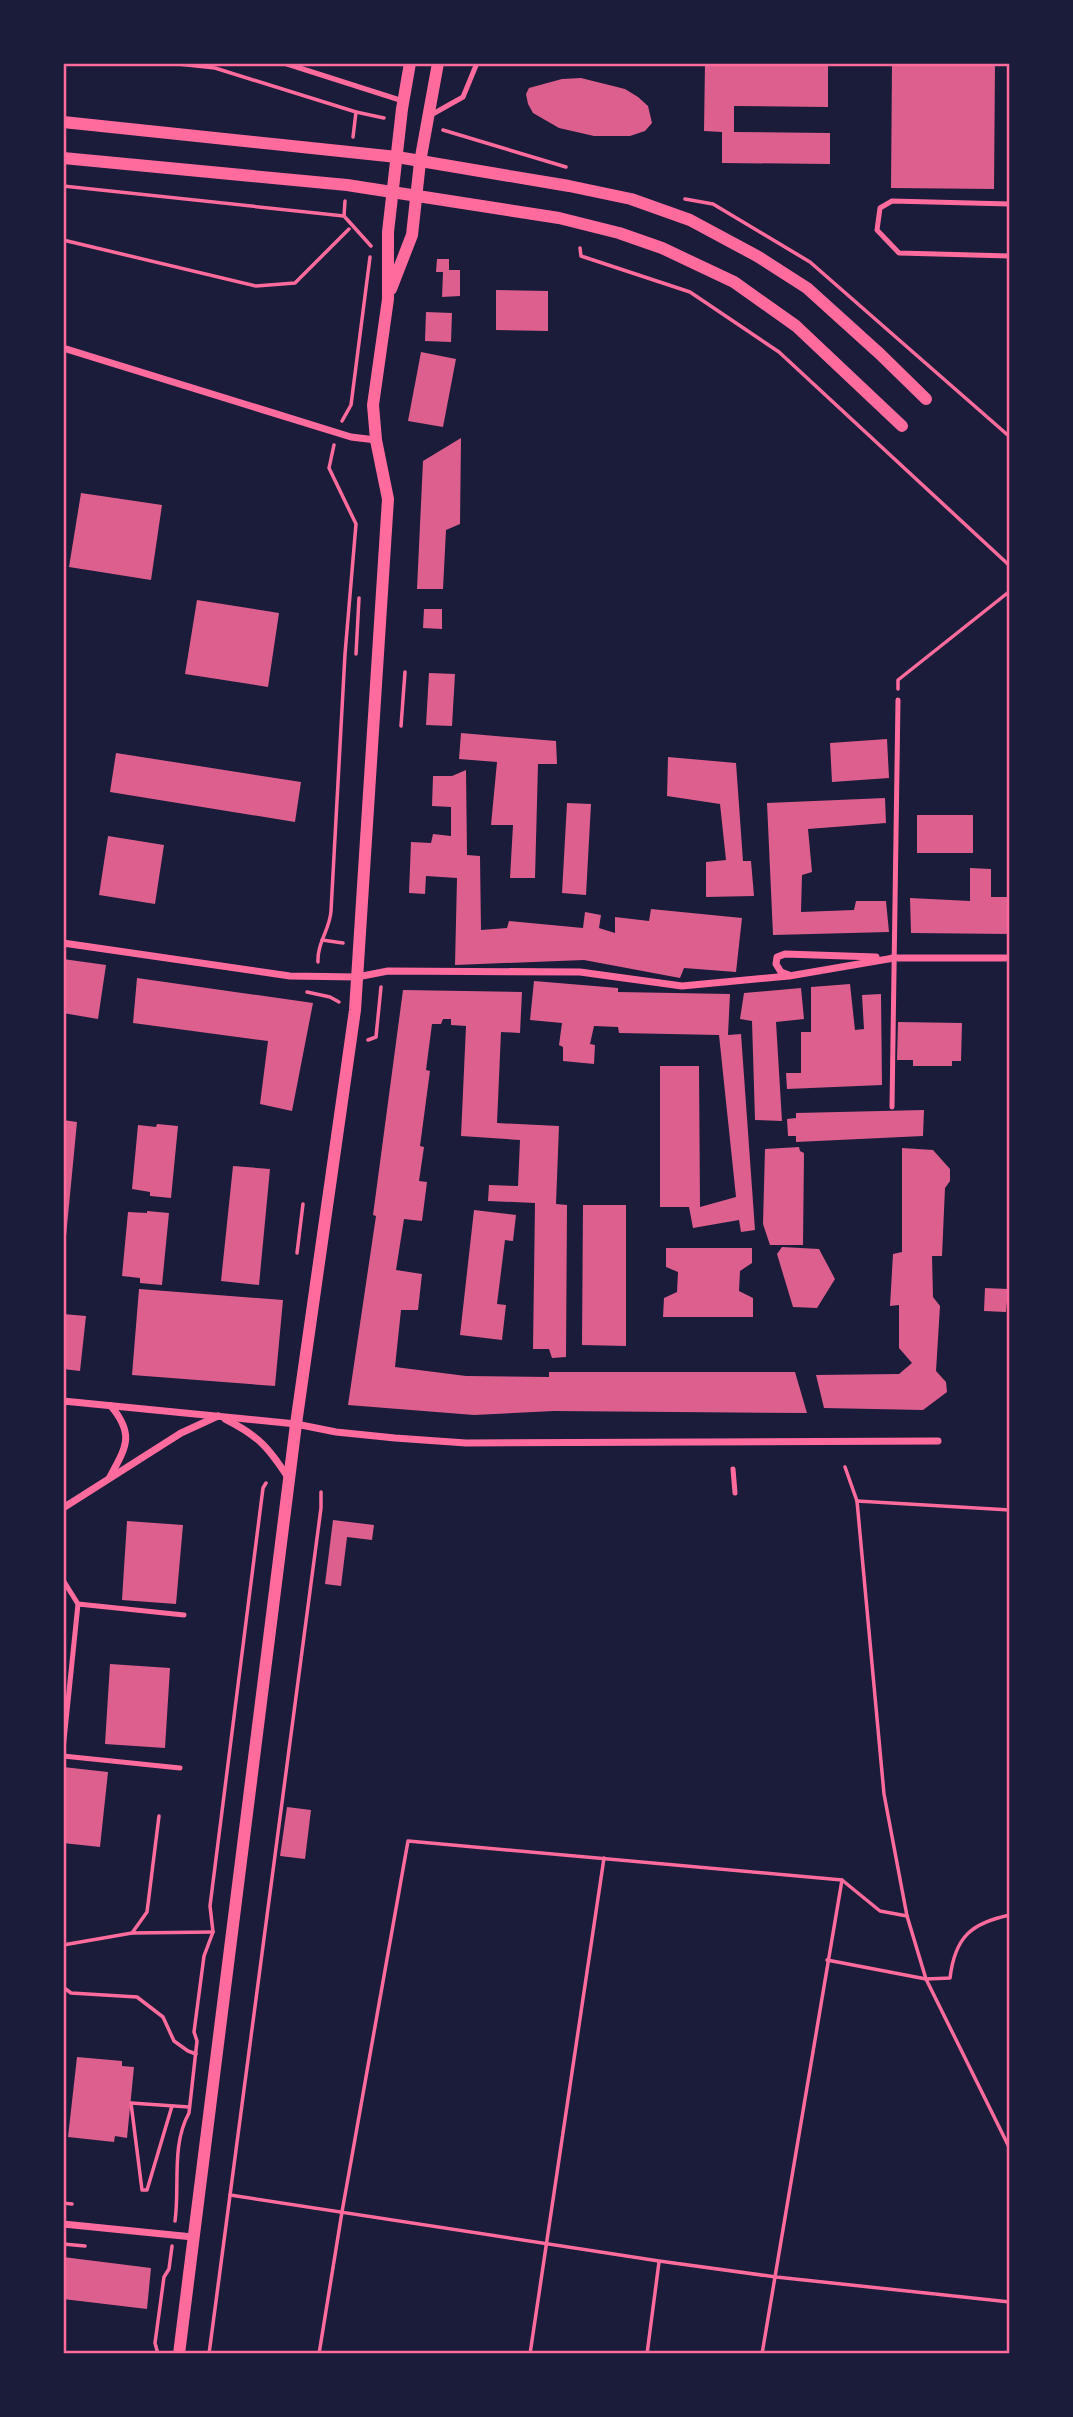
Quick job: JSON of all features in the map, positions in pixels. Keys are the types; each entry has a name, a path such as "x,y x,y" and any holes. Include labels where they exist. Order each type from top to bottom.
{"street":[{"path":"179,2354 296,1424 358,977 388,499 376,440 373,405 387,299 388,232 392,192 410,63"},
{"path":"387,299 412,235 420,162 438,63"},
{"path":"63,122 397,157 631,199 690,220 757,256 807,288 926,399"},
{"path":"63,158 392,192 559,218 619,233 674,253 734,282 796,326 902,426"},
{"path":"63,348 338,433 376,440"},
{"path":"63,943 290,976 358,977 388,971 580,972 682,986 789,976 894,958"},
{"path":"789,976 781,972 776,964 777,957 785,954 1010,958"},
{"path":"63,1401 296,1424 345,1433 466,1443 938,1441"},
{"path":"108,1480 124,1451 128,1436 123,1420 111,1406"},
{"path":"63,1508 181,1433 218,1416"},
{"path":"218,1416 248,1431 269,1449 289,1481"},
{"path":"63,2224 193,2237"}],"lane":[{"path":"284,63 403,101"},
{"path":"429,117 463,97 477,63"},
{"path":"1010,204 892,201 880,208 877,230 899,253 1010,256"},
{"path":"892,1107 898,699"},
{"path":"733,1469 735,1493"},
{"path":"63,1580 78,1604 63,1750"},
{"path":"78,1604 184,1615"},
{"path":"63,1756 180,1768"}],"path":[{"path":"168,63 215,68 356,112 384,117"},
{"path":"440,129 564,166"},
{"path":"63,186 344,216 372,245 351,405 340,424"},
{"path":"63,240 256,286 295,283 349,229"},
{"path":"580,248 581,256 690,292 779,352 1010,566"},
{"path":"318,968 318,947 329,925 331,911 345,654 356,524 329,468 334,443"},
{"path":"898,699 898,680 1010,591"},
{"path":"356,654 359,598"},
{"path":"401,726 405,672"},
{"path":"322,940 339,942"},
{"path":"349,1046 376,1037 381,989"},
{"path":"326,999 335,1001"},
{"path":"297,1253 303,1204"},
{"path":"845,1467 857,1501 884,1794 907,1916 926,1979 1010,2149"},
{"path":"177,2210 175,2186 183,2123 189,2113 197,2041 194,2032 204,1956 213,1932 210,1906 263,1488 266,1483"},
{"path":"209,2354 321,1493"},
{"path":"857,1501 1010,1510"},
{"path":"132,1933 147,1912 159,1816"},
{"path":"319,2354 408,1841 842,1880 880,1911 907,1916"},
{"path":"530,2354 604,1858"},
{"path":"762,2354 842,1880"},
{"path":"827,1960 926,1979 950,1978 952,1959 964,1936 985,1920 1010,1915"},
{"path":"63,1945 132,1933 213,1932"},
{"path":"63,1987 71,1993 137,1997 163,2017 174,2041 188,2051 215,2057"},
{"path":"172,2106 147,2190 142,2190 131,2102 172,2106 188,2108"},
{"path":"230,2195 659,2261 776,2277 1010,2302"},
{"path":"63,2203 72,2204"},
{"path":"63,2244 85,2246"},
{"path":"158,2354 155,2343 160,2304 164,2277 170,2261"},
{"path":"647,2354 659,2261"}],"building":[{"path":"705,63 828,63 828,107 734,106 734,132 830,133 830,164 722,163 722,132 704,131"},
{"path":"892,63 995,63 994,189 891,188"},
{"path":"581,78 625,89 638,97 648,106 652,123 645,131 630,136 594,136 559,128 533,113 526,94 529,88 562,79"},
{"path":"437,259 449,259 449,270 460,270 460,296 442,297 443,272 436,272"},
{"path":"496,290 548,291 548,331 496,330"},
{"path":"426,312 452,313 451,342 425,341"},
{"path":"421,352 456,359 443,427 408,421"},
{"path":"461,438 460,524 446,530 443,589 417,589 423,461"},
{"path":"81,493 162,505 151,580 69,567"},
{"path":"197,600 279,613 268,687 185,674"},
{"path":"424,609 442,609 442,629 423,628"},
{"path":"429,673 455,674 452,726 426,725"},
{"path":"461,733 556,741 557,764 538,764 535,878 510,878 513,825 491,825 497,762 459,759"},
{"path":"887,739 889,778 832,782 830,743"},
{"path":"116,753 301,782 295,822 110,792"},
{"path":"668,757 736,763 743,861 751,861 754,896 706,897 706,862 726,860 720,804 667,796"},
{"path":"466,770 467,855 480,856 481,930 507,928 509,921 583,928 585,912 601,915 599,928 615,933 615,917 649,921 651,909 742,918 736,972 684,968 680,978 584,960 455,965 457,878 426,876 425,894 409,893 411,842 431,843 433,834 451,836 451,807 432,806 433,776 452,776"},
{"path":"885,798 886,823 808,829 812,872 802,875 801,912 854,910 856,901 886,901 889,932 773,935 767,803"},
{"path":"567,803 591,804 586,895 562,893"},
{"path":"917,815 973,815 973,853 917,853"},
{"path":"108,836 164,845 155,904 99,895"},
{"path":"970,868 991,869 991,897 1010,897 1010,934 911,933 910,898 970,901"},
{"path":"63,959 106,965 98,1019 63,1013"},
{"path":"137,978 313,1003 292,1111 260,1104 268,1041 133,1023"},
{"path":"534,981 618,988 618,992 730,994 728,1035 741,1034 755,1230 741,1232 739,1220 693,1228 689,1207 660,1207 660,1066 699,1066 700,1207 736,1197 719,1035 619,1033 618,1027 594,1026 590,1044 595,1045 594,1064 563,1061 563,1047 559,1045 562,1023 530,1020"},
{"path":"850,984 855,1030 864,1029 862,995 881,994 882,1085 787,1089 786,1073 801,1073 801,1032 811,1032 811,987"},
{"path":"801,988 804,1019 776,1022 782,1121 755,1120 752,1021 740,1019 744,993"},
{"path":"403,990 522,992 520,1033 501,1032 497,1123 559,1126 556,1204 567,1205 566,1357 552,1358 549,1349 533,1349 535,1203 488,1201 489,1185 518,1186 520,1140 461,1136 466,1026 451,1025 451,1019 443,1019 441,1024 432,1024 426,1070 430,1071 420,1146 424,1147 419,1181 427,1182 422,1221 404,1219 396,1270 422,1274 418,1310 401,1310 395,1367 466,1376 549,1377 549,1372 795,1372 807,1413 554,1411 474,1415 348,1405 376,1216 373,1215"},
{"path":"898,1022 962,1023 961,1061 952,1061 952,1066 913,1066 913,1060 897,1060"},
{"path":"924,1110 923,1136 796,1142 796,1136 788,1136 787,1119 796,1118 796,1113"},
{"path":"63,1120 77,1122 65,1247 63,1246"},
{"path":"157,1124 178,1126 171,1198 150,1196 150,1192 132,1189 138,1125 156,1127"},
{"path":"799,1147 804,1153 803,1245 770,1245 763,1224 765,1149"},
{"path":"902,1148 933,1150 950,1169 950,1181 945,1188 942,1256 932,1256 933,1297 940,1306 936,1371 946,1382 947,1392 923,1410 824,1408 816,1375 899,1374 912,1363 899,1348 899,1305 890,1306 893,1254 902,1252"},
{"path":"233,1166 270,1169 259,1285 221,1281"},
{"path":"583,1205 626,1205 626,1346 582,1345"},
{"path":"474,1210 516,1215 513,1241 505,1240 497,1304 506,1305 502,1340 460,1335"},
{"path":"128,1212 169,1213 162,1285 140,1283 140,1278 122,1276"},
{"path":"782,1247 819,1249 835,1279 817,1308 793,1307 777,1254"},
{"path":"666,1248 752,1248 752,1263 740,1271 739,1291 753,1298 753,1317 663,1317 664,1298 677,1292 678,1272 666,1267"},
{"path":"985,1288 1008,1289 1006,1312 984,1311"},
{"path":"139,1289 283,1300 275,1386 132,1375"},
{"path":"63,1314 86,1316 80,1371 63,1369"},
{"path":"333,1520 374,1525 372,1540 347,1537 341,1586 325,1584"},
{"path":"127,1521 183,1525 176,1604 122,1600"},
{"path":"110,1664 170,1668 165,1748 105,1744"},
{"path":"63,1767 108,1772 100,1847 63,1843"},
{"path":"287,1807 311,1810 305,1859 280,1856"},
{"path":"77,2057 122,2061 122,2066 134,2067 127,2138 115,2136 114,2142 68,2137"},
{"path":"63,2257 151,2268 147,2309 63,2299"}]}
